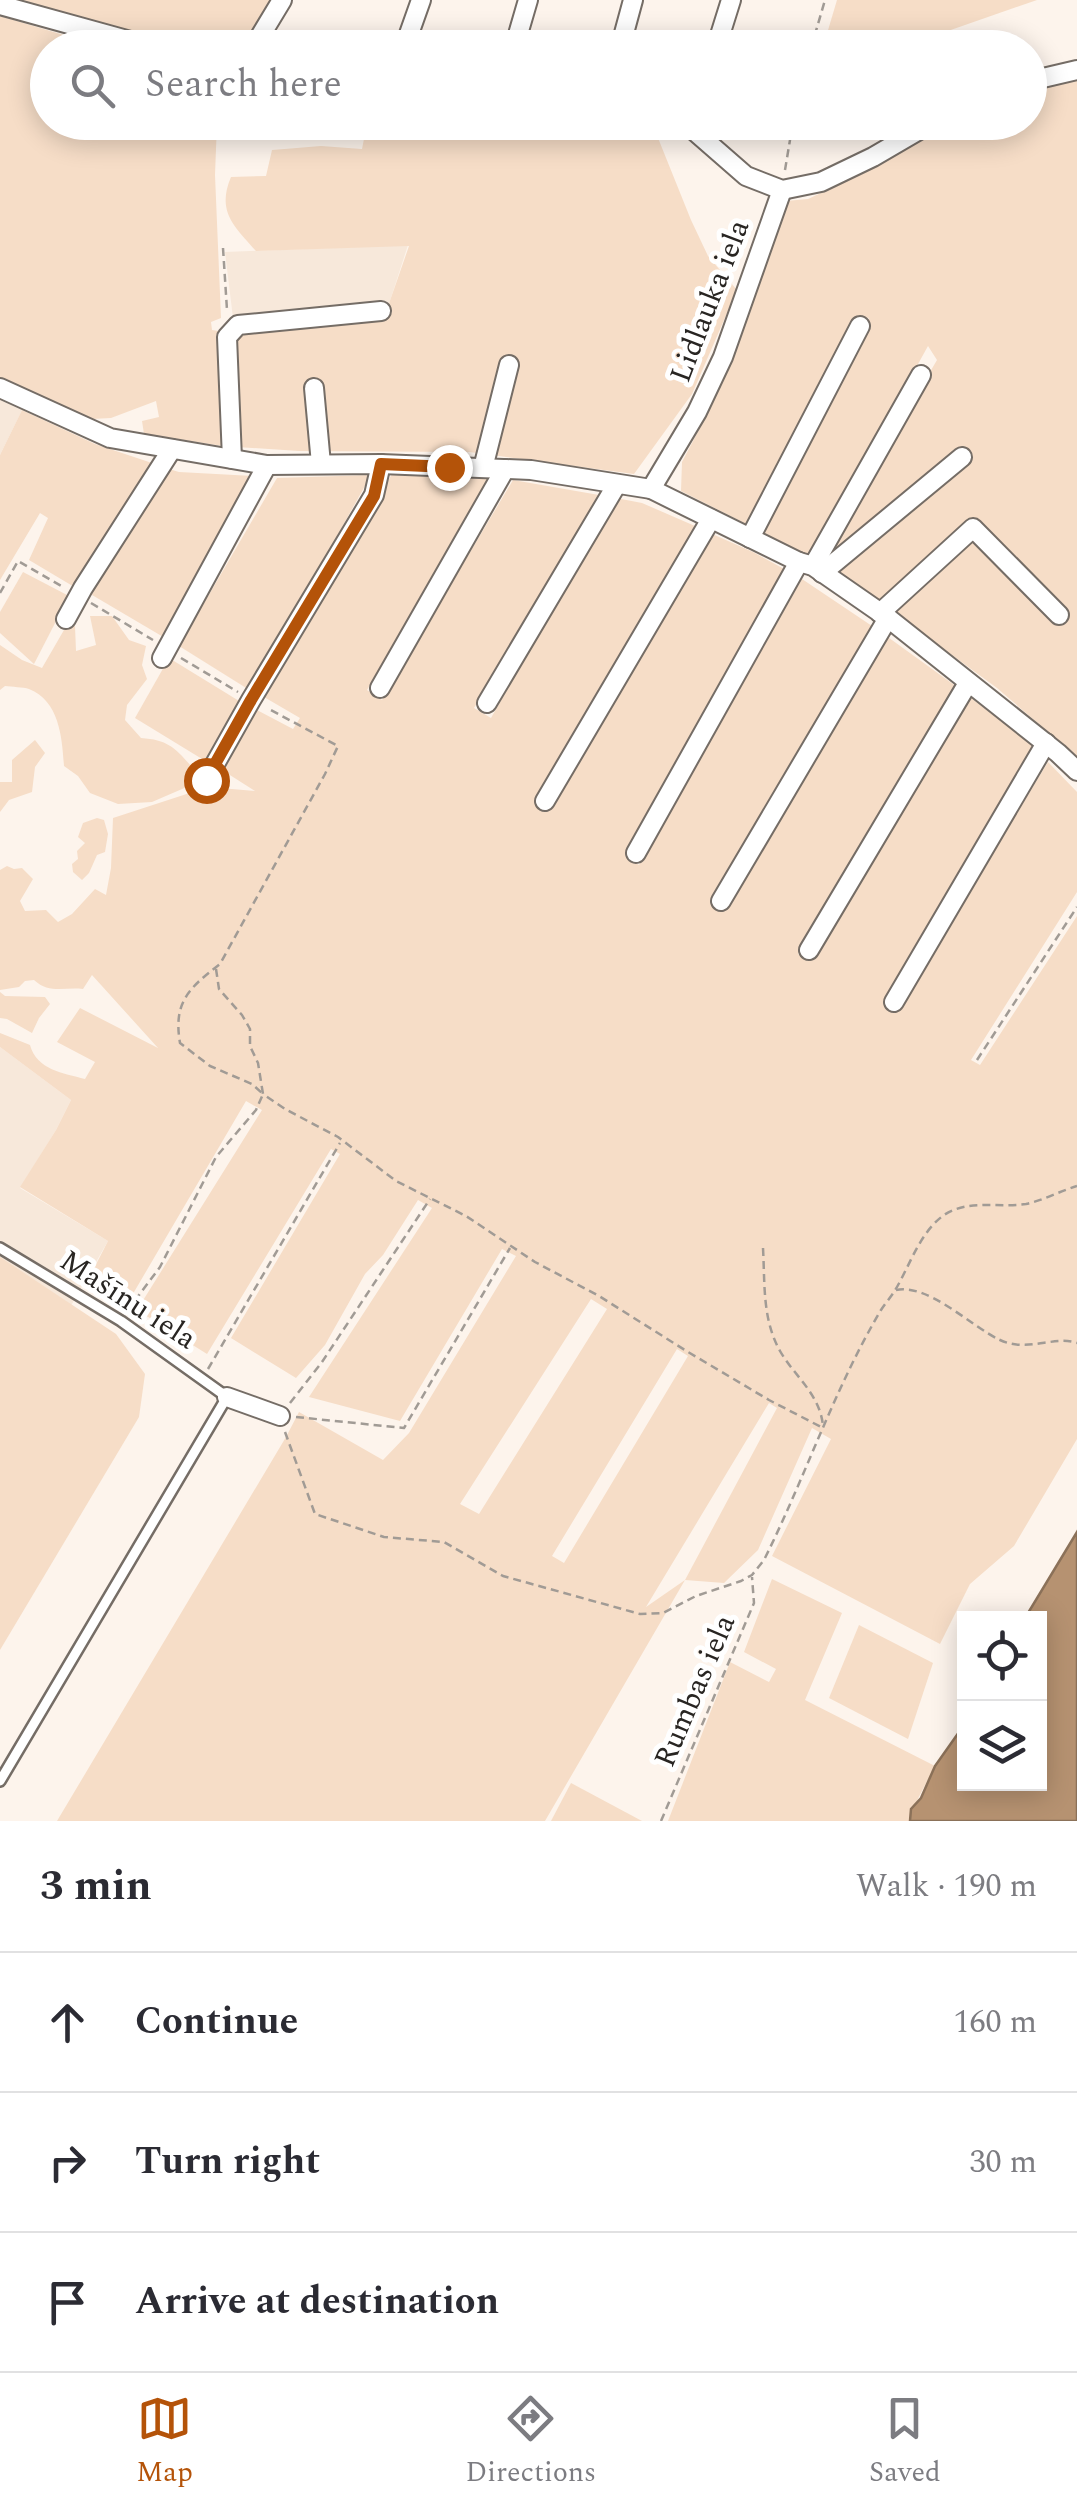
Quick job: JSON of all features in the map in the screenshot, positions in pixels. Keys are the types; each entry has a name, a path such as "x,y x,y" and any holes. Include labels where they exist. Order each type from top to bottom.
{"street":[{"path":"264,30 282,0"},
{"path":"411,30 422,0"},
{"path":"519,30 528,0"},
{"path":"625,30 633,0"},
{"path":"721,30 730,0"},
{"path":"0,6 89,30"},
{"path":"1047,77 1077,70"},
{"path":"706,140 746,176 782,190 821,182 902,140"},
{"name":"Lidlauka iela","path":"651,489 697,412 723,357 782,190"},
{"path":"232,459 227,337 238,325 381,311"},
{"path":"750,538 860,326"},
{"path":"483,468 509,365"},
{"path":"636,853 811,567 921,376"},
{"path":"0,388 110,438 232,459 267,464 531,470 651,489 811,567 884,615 1077,771"},
{"path":"314,388 322,464"},
{"path":"66,619 172,448"},
{"path":"811,567 962,457"},
{"path":"165,653 267,464"},
{"path":"206,780 374,496 381,464"},
{"path":"380,688 505,469"},
{"path":"487,704 617,484"},
{"path":"545,801 711,518"},
{"path":"722,901 884,615 973,528 1059,615"},
{"path":"809,950 968,683"},
{"path":"894,1002 1046,743"},
{"path":"227,1397 280,1416"}],"lane":[{"name":"Mašīnu iela","path":"0,1248 121,1321 227,1397"},
{"path":"0,1781 227,1397"}],"path":[{"path":"816,30 825,0"},
{"name":"Lidlauka iela","path":"782,190 790,140"},
{"path":"223,248 227,337"},
{"path":"165,653 338,746 220,964 194,984 180,1006 176,1022 180,1043 210,1066 252,1084 285,1109 342,1140 396,1181 466,1216 535,1262 823,1428"},
{"path":"977,1060 1077,907"},
{"path":"121,1321 160,1268 216,1157 256,1110 263,1094 258,1063 250,1046 250,1029 220,988 215,967"},
{"path":"202,1378 342,1140"},
{"path":"280,1416 315,1514 384,1536 444,1542 503,1576 640,1614 663,1613 696,1596 742,1582 764,1560 881,1310 932,1226 947,1213 973,1206 1023,1204 1077,1186"},
{"path":"280,1416 322,1362 430,1198"},
{"path":"280,1416 404,1428 511,1246"},
{"path":"763,1248 766,1315 779,1350 816,1399 823,1428"},
{"path":"895,1290 911,1289 933,1299 1002,1341 1023,1346 1070,1340 1077,1343"},
{"name":"Rumbas iela","path":"661,1821 754,1602 752,1576"}],"shaded area":[{"path":"11,0 276,0 259,30 118,27"},
{"path":"837,0 1037,0 951,30 828,30"},
{"path":"0,16 47,30 30,30 30,140 216,140 221,318 211,322 222,343 223,446 144,434 142,421 159,417 156,401 111,418 92,419 0,381"},
{"path":"1077,80 1077,757 997,688 889,609 974,522 882,603 831,572 971,454 967,449 823,566 818,563 937,360 928,346 810,559 762,533 869,318 858,316 752,527 681,491 682,462 703,422 786,201 808,199 921,140 1047,140 1047,87"},
{"path":"364,140 659,140 708,256 737,290 692,394 634,474 469,452 237,447 238,332 385,315 409,246 256,251 230,218 226,200 231,177 266,176 272,150 321,146 362,149"},
{"path":"408,245 388,307 233,318 225,252"},
{"path":"0,400 22,410 0,455"},
{"path":"22,410 95,444 155,464 76,588 29,560 48,518 40,513 0,580 0,455"},
{"path":"169,469 253,476 165,638 87,592"},
{"path":"392,474 490,479 367,690 382,700 513,480 599,495 474,708 491,718 616,498 642,503 695,526 536,803 548,811 710,533 786,570 628,857 639,865 802,579 875,628 713,904 722,910 885,635 957,687 798,954 809,961 967,695 1032,744 1036,750 884,1006 894,1013 1048,762 1077,792 1077,892 971,1060 980,1065 1077,916 1077,1439 1014,1546 970,1584 940,1644 772,1556 831,1439 812,1428 758,1550 724,1583 685,1580 545,1821 57,1821 299,1412 383,1460 409,1433 516,1256 502,1249 400,1421 309,1397 432,1208 418,1200 383,1255 365,1274 325,1345 296,1378 231,1338 340,1154 331,1149 207,1354 137,1310 262,1110 246,1101 127,1304 88,1280 108,1241 20,1187 71,1100 0,1047 0,1033 30,1045 38,1060 52,1069 85,1079 95,1062 57,1042 80,1008 158,1048 92,975 83,989 51,988 34,980 0,990 0,870 7,866 22,868 33,879 20,901 25,911 46,910 58,922 72,914 95,889 106,895 113,818 208,787 255,791 222,770 255,709 293,729 300,718 264,697","holes":["591,1299 607,1309 479,1514 460,1504","677,1349 688,1356 564,1563 552,1556","769,1403 777,1408 685,1580 646,1607"]},
{"path":"371,475 251,691 179,646 277,478"},
{"path":"23,572 69,596 34,664 0,633 0,612"},
{"path":"90,616 112,616 129,640 146,646 142,665 147,679 127,705 125,720 141,738 167,744 184,758 197,773 189,786 152,802 118,804 90,793 78,776 64,766 57,722 47,702 27,688 5,686 0,690 0,645 42,668 64,630 75,626 76,651 96,645"},
{"path":"169,658 244,704 207,762 135,718"},
{"path":"35,740 45,753 35,767 32,792 9,800 0,812 0,782 12,782 12,760"},
{"path":"104,820 108,834 105,852 97,855 82,880 73,872 72,864 85,843 78,837 83,823"},
{"path":"0,992 5,996 45,997 50,1004 32,1033 0,1018"},
{"path":"0,1047 71,1100 20,1188 108,1241 45,1351 0,1323"},
{"path":"0,1257 116,1334 145,1374 139,1417 0,1650"},
{"path":"1077,1532 1077,1821 910,1821 911,1809 957,1735 957,1791 1047,1791 1047,1611 1029,1611"},
{"path":"772,1579 842,1613 805,1700 935,1766 910,1821 668,1821 730,1662 769,1682 776,1669 744,1652"},
{"path":"859,1625 933,1663 908,1739 829,1698"},
{"path":"571,1783 642,1821 551,1821"}],"route":[{"path":"206,780 374,496 381,464 449,467"}]}
